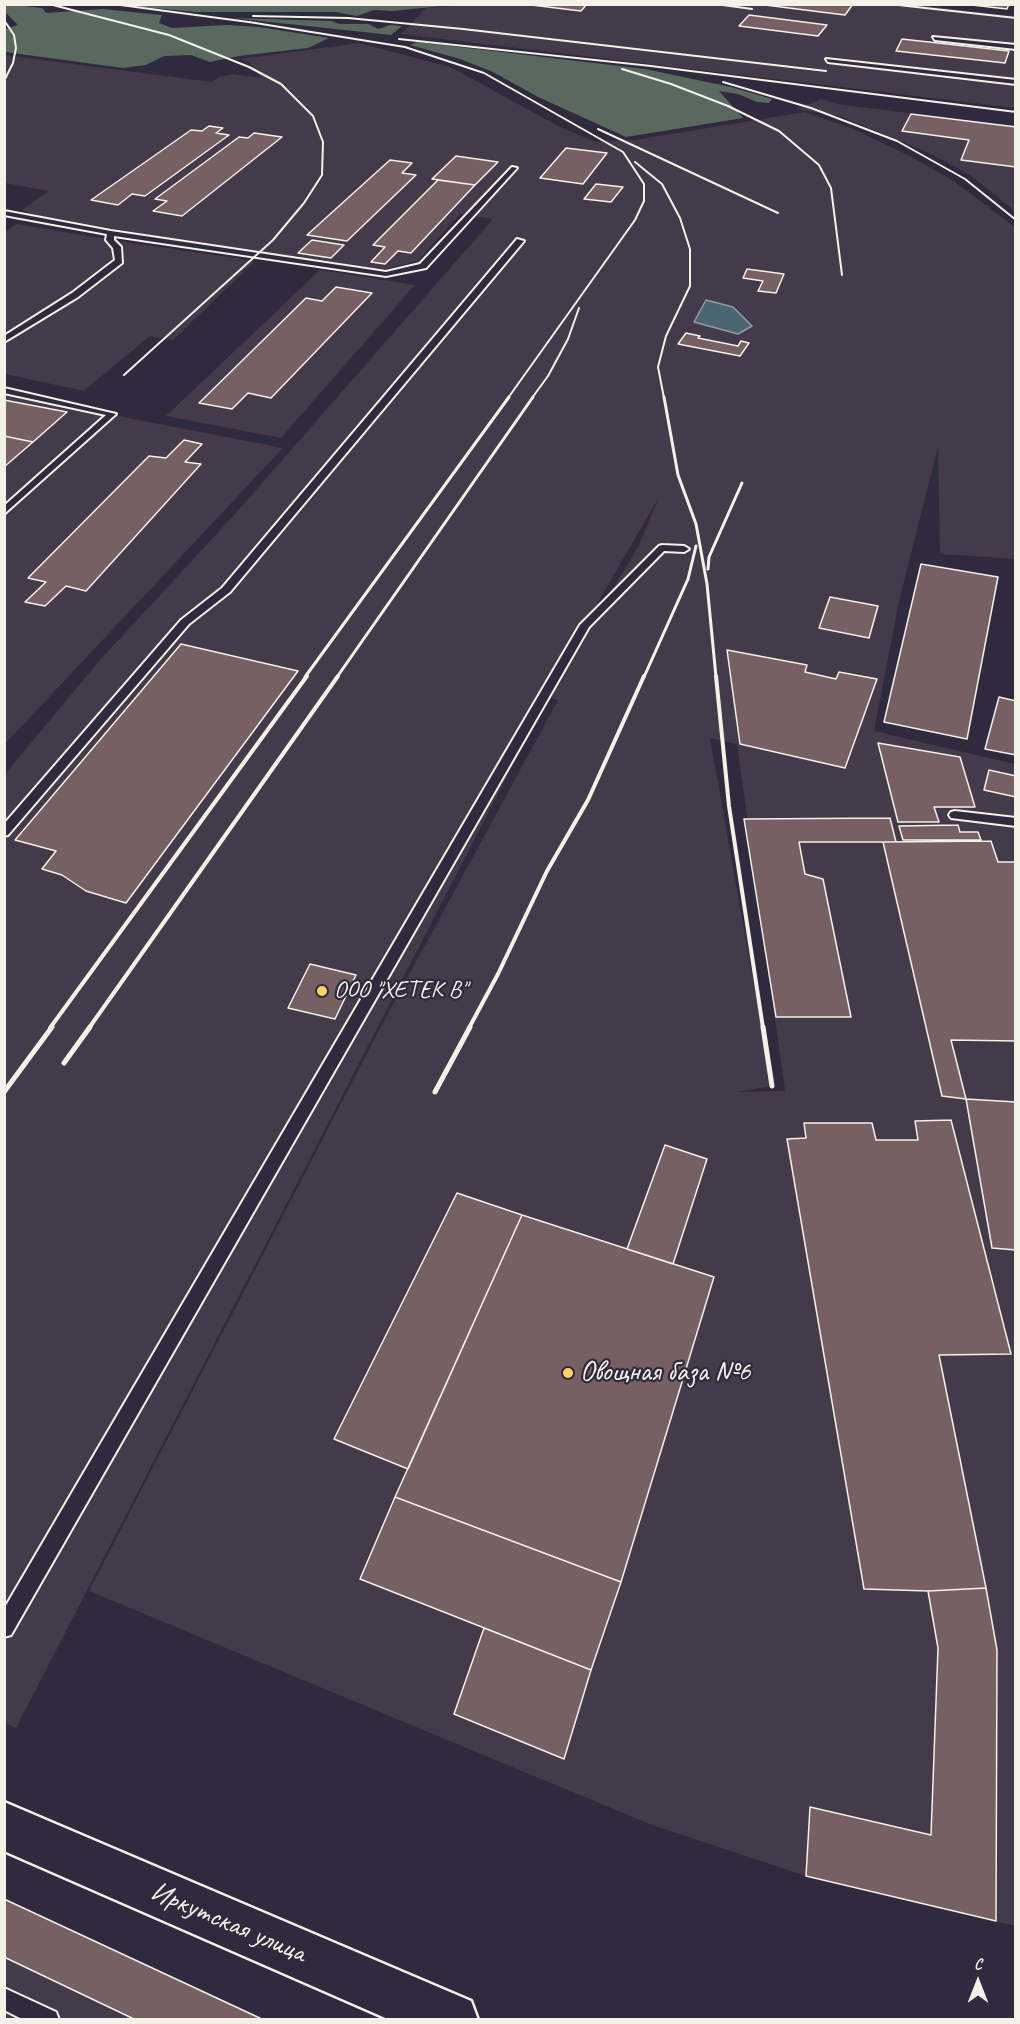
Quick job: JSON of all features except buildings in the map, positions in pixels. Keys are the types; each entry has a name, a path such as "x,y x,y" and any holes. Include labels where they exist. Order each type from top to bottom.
{"street":[{"name":"Иркутская улица","path":"4,1826 452,2019"}],"lane":[{"path":"935,38 1016,46"},
{"path":"828,60 1016,82"},
{"path":"7,216 386,274 423,266 514,168"},
{"path":"4,340 75,295 119,261 117,247 110,240 111,233"},
{"path":"4,832 185,622 226,590 520,241"},
{"path":"4,390 112,414 4,511"},
{"path":"4,1628 585,625 662,548 684,549"},
{"path":"955,815 1016,822"},
{"path":"4,1998 48,2019"}],"shaded area":[{"path":"479,4 908,4 1015,16 1015,81 919,67 916,71 1015,86 1015,108 401,34 426,8"},
{"path":"359,43 450,67 562,128 596,142 635,140 805,112 851,128 910,156 955,182 1015,227 1015,559 940,554 938,447 899,601 874,731 1015,764 1015,1926 806,1876 652,1825 89,1591 378,1032 558,700 548,697 16,1728 5,1723 5,774 100,660 234,515 493,219 460,214 418,261 382,270 243,251 34,215 22,210 49,191 5,183 4,55 212,82 232,74 261,78 249,62 240,59","holes":["659,497 638,547 555,685 585,625","710,738 737,744 785,1091 736,1092 772,1086"]},
{"path":"821,99 836,104 1015,126 1015,211 970,175 931,154 840,116 796,109"},
{"path":"16,224 255,261 173,340 150,336 84,391 5,374 4,233"},
{"path":"320,270 415,285 281,438 166,416"},
{"path":"5,394 283,448 5,744"},
{"path":"5,1899 264,2019 5,2019"}],"green space":[{"path":"5,4 42,8 46,13 103,9 162,15 159,23 172,28 227,25 259,27 329,38 308,48 239,56 210,62 191,55 164,56 146,65 123,68 5,52 5,29 18,25 5,12"},
{"path":"120,5 451,5 393,11 374,10 357,16 336,12 196,12"},
{"path":"233,18 331,21 340,24 369,24 378,29 390,25 402,26 391,35"},
{"path":"417,42 645,69 731,87 772,99 769,103 757,102 738,94 719,91 743,118 626,137 538,97 493,72 460,59 410,45"}],"water":[{"path":"706,300 733,307 752,326 738,334 694,322"}],"railway":[{"path":"49,4 169,35 249,67 281,84 313,116 323,142 322,175 304,203 273,240 124,375"},
{"path":"113,4 252,22"},
{"path":"715,4 752,9"},
{"path":"889,4 1016,18"},
{"path":"253,16 348,18 463,29 826,71"},
{"path":"4,20 14,35 16,48 13,63 4,81"},
{"path":"252,22 256,23"},
{"path":"252,22 405,47 484,73 623,152 644,184 644,201 635,220 508,398"},
{"path":"399,39 651,66 1016,112"},
{"path":"622,69 671,84 728,106 779,131 819,165 831,188 842,275"},
{"path":"723,82 811,108 897,141 965,179 1016,220"},
{"path":"598,129 778,213"},
{"path":"635,162 662,184 680,218 690,249 690,286 666,336 658,367 664,398"},
{"path":"532,398 548,376 568,339 579,308"},
{"path":"305,677 509,397"},
{"path":"337,677 533,397"},
{"path":"664,397 678,475 696,524 707,584 716,677"},
{"path":"708,569 709,557 742,483"},
{"path":"644,677 688,579 696,546"},
{"path":"50,1028 307,676"},
{"path":"89,1028 338,676"},
{"path":"469,1028 498,974 547,871 588,800 644,676"},
{"path":"716,676 729,806 763,1028"},
{"path":"4,1092 52,1027"},
{"path":"64,1063 90,1027"},
{"path":"435,1092 470,1027"},
{"path":"763,1027 772,1086"}],"place":[{"name":"ООО \"ХЕТЕК В\"","path":"322,991"},
{"name":"Овощная база №6","path":"568,1373"}]}
